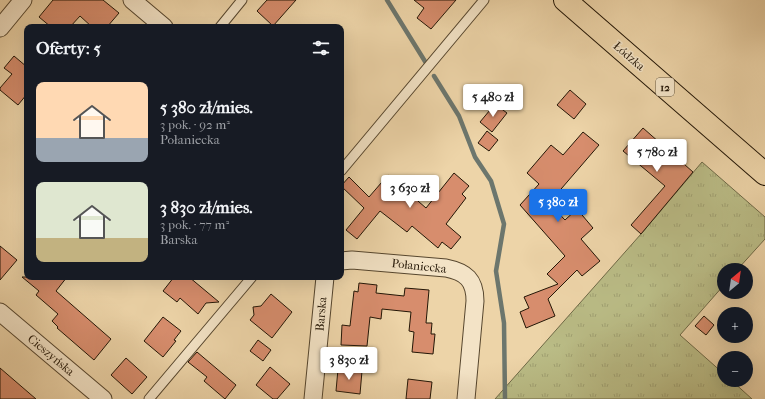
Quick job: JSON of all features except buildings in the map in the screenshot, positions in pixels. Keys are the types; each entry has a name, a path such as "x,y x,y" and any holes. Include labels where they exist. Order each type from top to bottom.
{"main road":[{"name":"Łódzka","path":"565,0 765,174"}],"street":[{"path":"0,28 23,0"},
{"path":"132,0 160,24"},
{"name":"Połaniecka","path":"344,261 352,260 446,268 462,273 468,278 474,289 475,301 466,399"},
{"name":"Barska","path":"313,399 325,280"},
{"name":"Cieszyńska","path":"0,312 103,399"}],"lane":[{"path":"222,24 242,0"},
{"path":"344,167 484,0"},
{"path":"149,399 249,280"}],"green space":[{"path":"702,162 765,217 765,239 743,263 717,263 717,293 680,335 717,368 717,387 739,387 752,399 495,399 641,234"}],"waterway":[{"path":"387,0 426,63"},
{"path":"434,76 459,116 475,157 491,181 504,224 496,271 504,323 505,399"}]}
